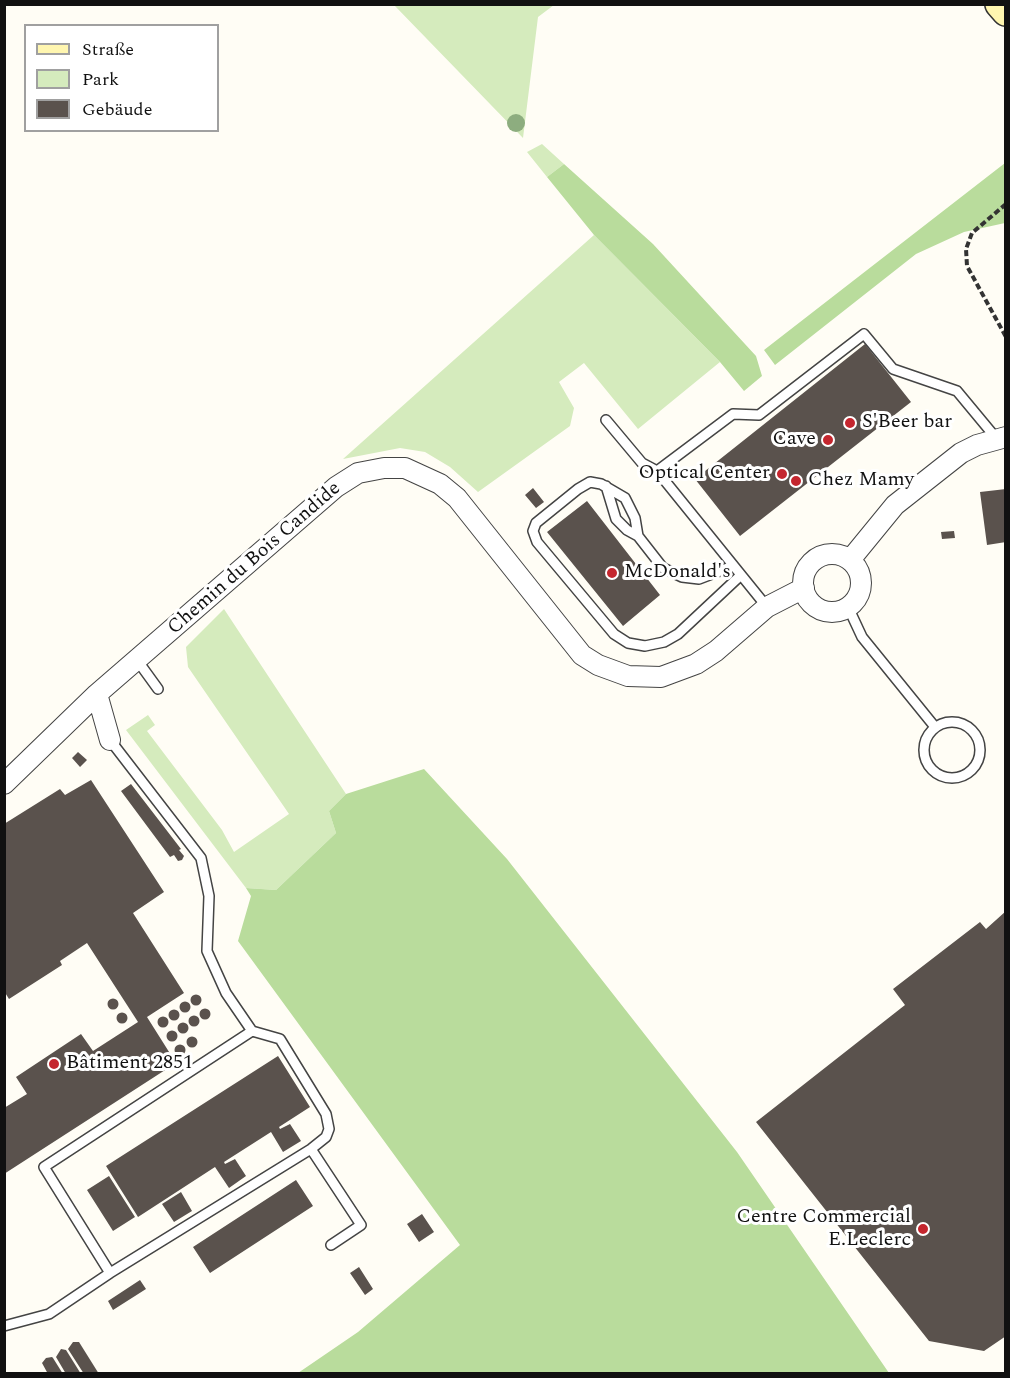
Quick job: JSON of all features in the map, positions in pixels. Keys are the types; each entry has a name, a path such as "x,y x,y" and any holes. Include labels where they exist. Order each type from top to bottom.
{"main road":[{"path":"999,4 1005,12"}],"street":[{"path":"850,560 895,505 961,453 1001,437"},
{"name":"Chemin du Bois Candide","path":"4,784 97,694 336,487 358,473 384,468 405,468 421,473 458,498 582,655 613,671 647,678 661,677 680,671 716,651 767,607 804,588"},
{"path":"831,554 850,560 856,566 862,584 855,601 848,607 831,612 821,610 807,598 804,588 803,578 813,561 831,554"},
{"path":"97,694 110,740"}],"lane":[{"path":"657,471 733,414 759,416 864,334 893,369 957,391 1001,437"},
{"path":"606,420 642,463 657,471 767,607"},
{"path":"638,536 635,518 625,498 606,486 590,482 536,523 533,531 537,542 614,634 628,643 645,646 664,642 678,634 741,575"},
{"path":"606,486 616,519 627,530 638,536 663,568 682,577 699,579 733,566"},
{"path":"848,607 862,637 935,727"},
{"path":"137,660 158,688"},
{"path":"946,722 958,722 974,730 981,748 979,761 970,772 956,778 946,778 930,768 924,750 925,740 935,727 946,722"},
{"path":"4,1326 49,1314 110,1272 310,1149 326,1137 329,1130 326,1114 280,1039 252,1031 226,993 207,951 209,896 201,858 110,740"},
{"path":"110,1272 44,1167 252,1031"},
{"path":"310,1149 361,1225 331,1245"}],"path":[{"path":"1005,204 972,233 966,249 967,266 1005,337"}],"green space":[{"path":"394,5 554,5 538,17 523,138"},
{"path":"542,144 564,164 547,177 527,152"},
{"path":"1005,163 1005,223 964,232 916,254 775,365 764,350"},
{"path":"564,164 653,244 756,356 762,376 744,391 720,362 594,235 547,177"},
{"path":"594,235 720,362 638,429 584,363 559,382 574,408 570,426 478,492 450,467 425,452 400,448 343,459"},
{"path":"224,609 346,794 329,811 336,833 276,890 246,888 126,730 148,715 155,725 147,731 222,830 234,852 289,814 188,667 186,647"},
{"path":"424,769 507,859 737,1152 889,1373 298,1373 358,1332 460,1245 238,941 251,896 246,888 276,890 336,833 329,811 346,794"}],"building":[{"path":"865,344 911,402 740,536 695,479"},
{"path":"533,488 544,502 536,508 525,495"},
{"path":"1006,489 1006,542 987,545 980,492"},
{"path":"587,501 660,595 623,626 547,532"},
{"path":"954,531 955,538 942,539 941,532"},
{"path":"78,752 87,760 80,767 72,758"},
{"path":"91,780 164,892 133,913 184,993 147,1017 176,1063 4,1174 4,1108 27,1094 16,1077 81,1034 93,1051 138,1022 87,943 60,961 62,965 9,999 4,991 4,824 60,789 65,795"},
{"path":"131,784 181,849 179,850 184,856 182,860 178,861 174,855 170,857 121,791"},
{"name":"Centre Commercial E.Leclerc","path":"1006,911 1006,1336 984,1351 929,1341 756,1122 905,1005 893,989 980,922 986,929"},
{"path":"196,994 202,1000 196,1006 190,1000"},
{"path":"113,998 119,1004 113,1010 107,1004"},
{"path":"185,1001 191,1007 185,1013 179,1007"},
{"path":"205,1008 211,1014 205,1020 199,1014"},
{"path":"174,1009 180,1015 174,1021 168,1015"},
{"path":"122,1012 128,1018 122,1024 116,1018"},
{"path":"194,1015 200,1021 194,1027 188,1021"},
{"path":"163,1016 169,1022 163,1028 157,1022"},
{"path":"183,1022 189,1028 183,1034 177,1028"},
{"path":"172,1030 178,1036 172,1042 166,1036"},
{"path":"192,1036 198,1042 192,1048 186,1042"},
{"path":"180,1044 186,1050 180,1056 174,1050"},
{"path":"278,1056 310,1107 279,1127 280,1129 290,1124 301,1141 283,1152 271,1132 224,1162 225,1164 235,1159 246,1176 229,1188 215,1167 138,1217 106,1166"},
{"path":"109,1176 135,1217 113,1231 87,1190"},
{"path":"296,1180 313,1206 210,1273 193,1247"},
{"path":"181,1192 192,1211 174,1222 162,1204"},
{"path":"422,1214 434,1232 419,1242 407,1224"},
{"path":"359,1267 373,1289 365,1295 350,1273"},
{"path":"140,1280 146,1289 113,1310 108,1301"},
{"path":"73,1342 79,1342 99,1374 84,1374 68,1349"},
{"path":"61,1349 66,1350 81,1374 66,1374 56,1357"},
{"path":"52,1357 63,1374 48,1374 42,1363 46,1358"}],"place":[{"name":"S'Beer bar","path":"850,423"},
{"name":"Cave","path":"828,440"},
{"name":"Optical Center","path":"782,474"},
{"name":"Chez Mamy","path":"796,481"},
{"name":"McDonald's","path":"612,573"},
{"name":"Bâtiment 2851","path":"54,1064"},
{"name":"Centre Commercial E.Leclerc","path":"923,1229"}]}
